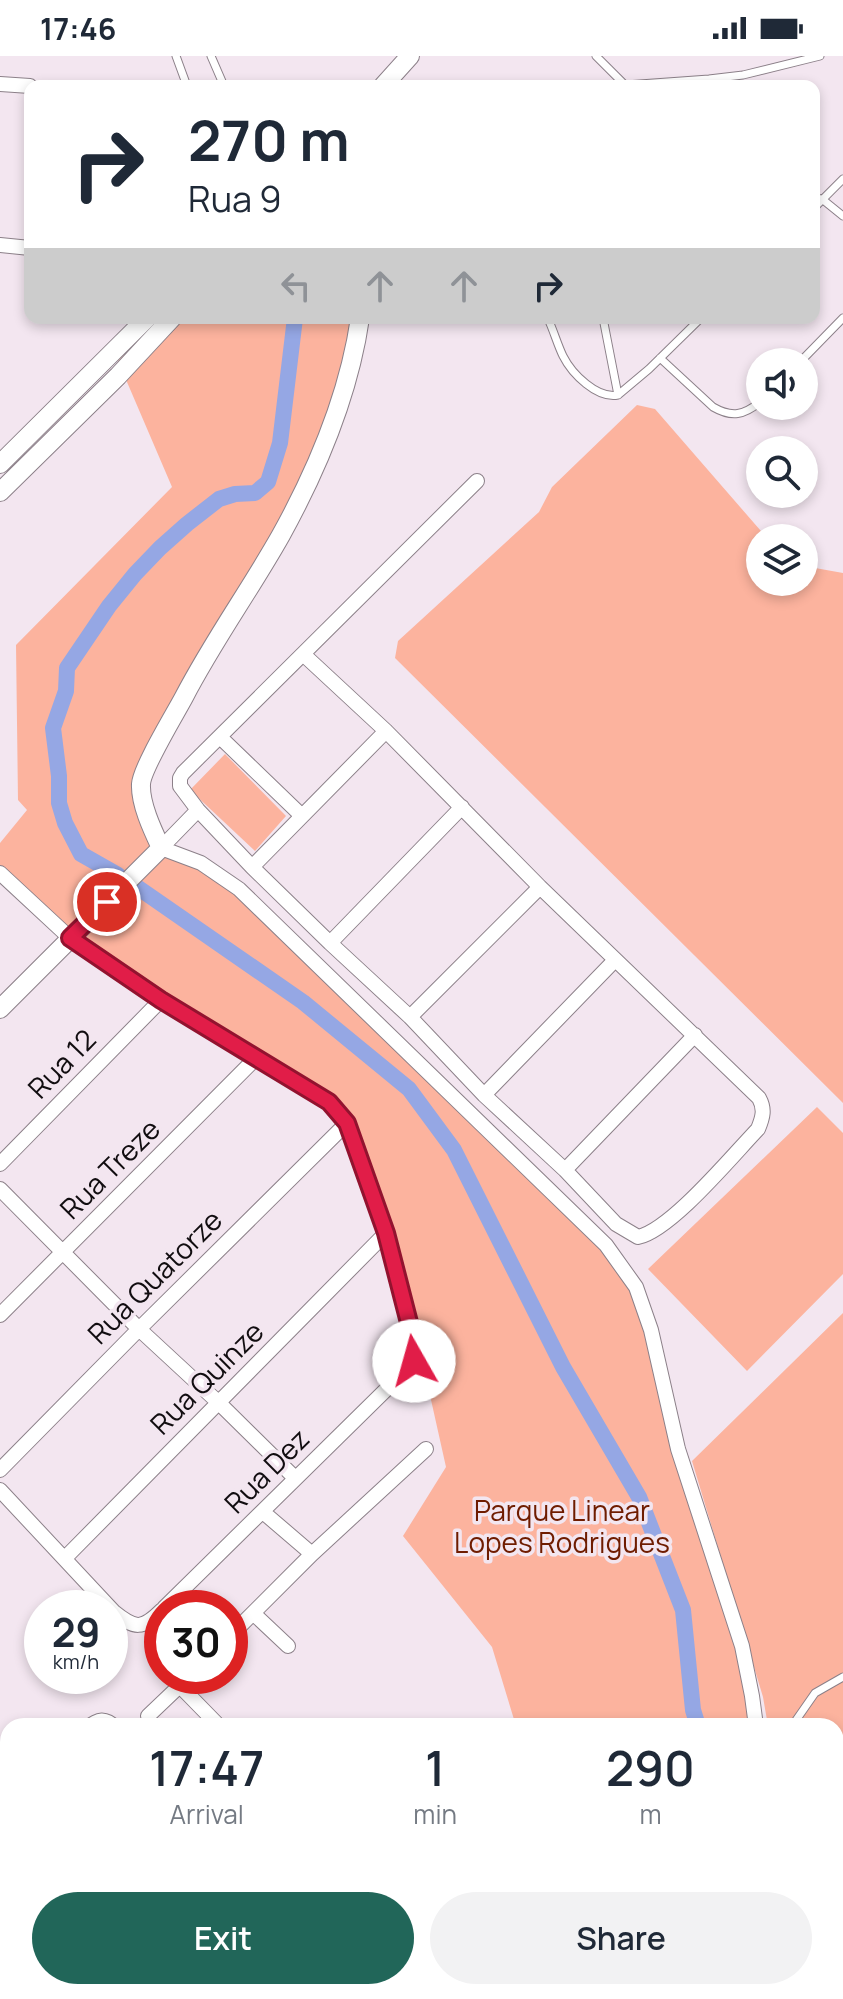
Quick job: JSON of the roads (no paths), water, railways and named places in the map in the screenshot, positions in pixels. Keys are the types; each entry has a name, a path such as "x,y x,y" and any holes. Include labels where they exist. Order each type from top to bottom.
{"street":[{"path":"388,80 410,56"},
{"path":"0,84 24,86"},
{"path":"0,245 24,247"},
{"path":"0,464 141,324"},
{"path":"0,492 166,324"},
{"path":"359,324 353,357 331,428 314,468 280,536 206,655 141,780 146,813 161,848 201,863 239,889 606,1245 636,1287 651,1330 678,1449 742,1646 755,1718"},
{"path":"303,654 386,731 540,887 753,1091 762,1105 758,1129 687,1204 647,1235 638,1237 616,1224 565,1170 484,1095 410,1017 252,867 198,810 180,786 183,773 477,481"},
{"path":"252,867 386,731"},
{"path":"220,737 302,816"},
{"path":"330,943 462,807"},
{"path":"0,1009 198,810"},
{"path":"0,873 70,938 161,1000 329,1102 347,1123 386,1233"},
{"path":"410,1017 540,887"},
{"path":"484,1095 615,960"},
{"name":"Rua 12","path":"0,1164 161,1000"},
{"path":"565,1170 695,1035"},
{"name":"Rua Treze","path":"0,1315 256,1058"},
{"name":"Rua Quatorze","path":"0,1470 347,1123"},
{"path":"0,1189 139,1329 295,1478"},
{"name":"Rua Dez","path":"183,1590 414,1361 415,1346 386,1233"},
{"name":"Rua Quinze","path":"65,1558 386,1233"},
{"path":"248,1618 426,1449"},
{"name":"Rua Dez","path":"0,1490 114,1612 128,1624 144,1624"},
{"path":"263,1512 312,1554"},
{"path":"253,1613 288,1646"},
{"path":"148,1716 171,1694"},
{"path":"195,1694 213,1718"}],"lane":[{"path":"176,56 185,80"},
{"path":"211,56 221,80"},
{"path":"596,56 620,80"},
{"path":"697,80 743,75 820,56"},
{"path":"820,197 843,179"},
{"path":"820,200 843,216"},
{"path":"814,348 843,318"},
{"path":"550,324 562,355 573,371 596,391 612,397 660,358 695,324"},
{"path":"604,324 618,395"},
{"path":"660,358 713,407 728,413 746,412"},
{"path":"798,1718 815,1693 843,1677"}],"waterway":[{"path":"118,875 81,854 65,823 59,803 53,728 66,691 67,668 109,606 160,548 219,499 255,493 268,482 280,443 294,324"},
{"path":"137,887 303,1002 409,1089 454,1150 563,1367 639,1497 683,1610 696,1718"}],"park label":[{"name":"Parque Linear Lopes Rodrigues","path":"562,1527"}]}
